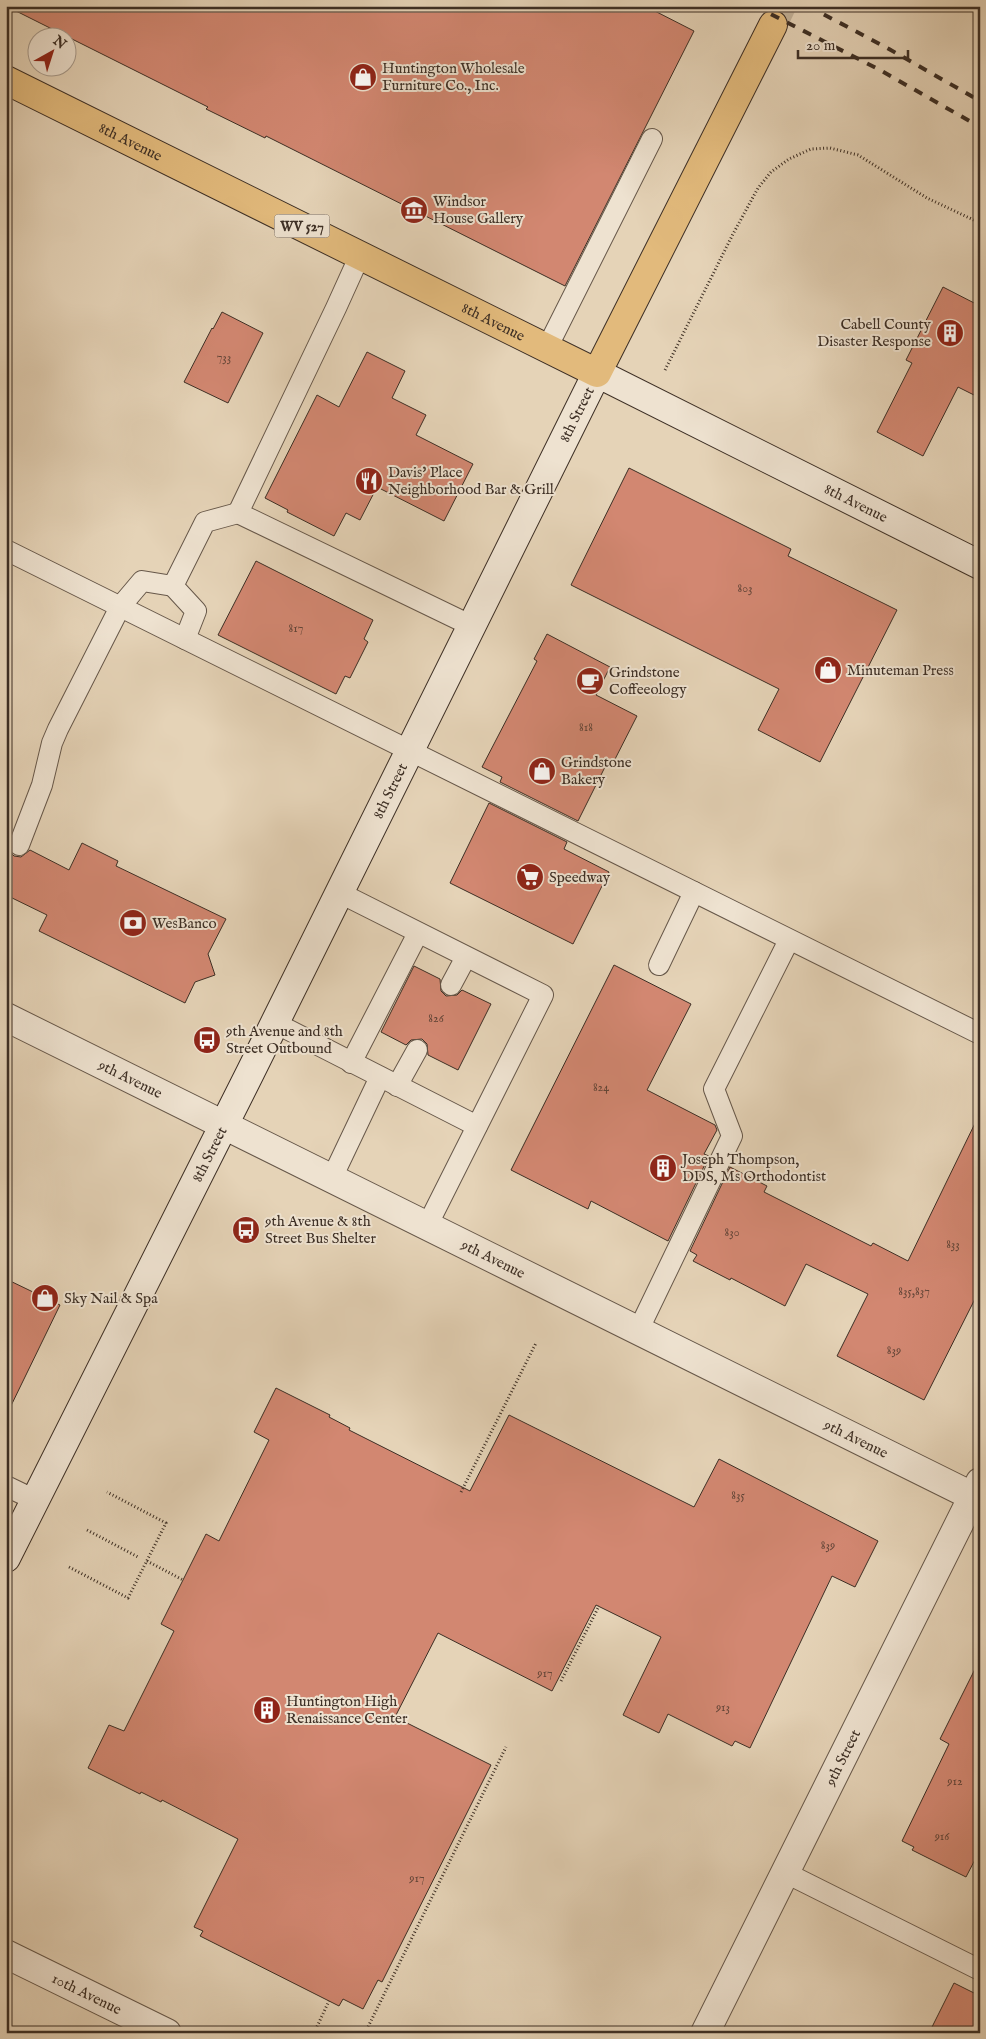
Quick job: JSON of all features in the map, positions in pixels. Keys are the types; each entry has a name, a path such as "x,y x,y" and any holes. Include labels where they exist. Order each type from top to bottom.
{"main road":[{"name":"8th Street","path":"597,373 773,24"},
{"name":"8th Avenue","path":"6,80 597,373"}],"street":[{"name":"8th Avenue","path":"597,373 980,565"},
{"name":"8th Street","path":"6,1558 340,893 597,373"},
{"name":"9th Avenue","path":"6,1017 638,1331 977,1493"},
{"name":"9th Street","path":"705,2033 784,1872 977,1493"},
{"name":"10th Avenue","path":"6,1954 167,2033"}],"lane":[{"path":"547,348 652,139"},
{"path":"238,513 360,255"},
{"path":"173,586 205,522 238,513 472,626"},
{"path":"6,550 980,1034"},
{"path":"19,845 40,793 52,744 58,729 120,607 142,581 173,586 196,611 185,639"},
{"path":"659,965 694,892"},
{"path":"340,893 543,996 427,1226"},
{"path":"351,1063 418,933"},
{"path":"638,1331 732,1136 714,1089 789,940"},
{"path":"451,985 466,956"},
{"path":"275,1023 477,1126"},
{"path":"331,1180 389,1082 417,1050"},
{"path":"6,1486 35,1500"},
{"path":"784,1872 980,1970"}],"path":[{"path":"652,400 680,340 758,188 771,172 789,159 811,148 830,148 858,155 927,198 980,223"},
{"path":"461,1492 536,1344"},
{"path":"69,1567 128,1598 147,1561 166,1523 107,1492"},
{"path":"88,1530 138,1557"},
{"path":"147,1561 183,1580"},
{"path":"561,1681 600,1606"},
{"path":"365,2033 506,1748"},
{"path":"314,2033 329,2001"}],"building":[{"path":"6,6 645,6 694,31 565,286 266,136 265,138 206,109 208,107 78,42 78,28 50,28"},
{"path":"943,287 980,306 980,398 958,387 923,456 877,432 912,363 906,360"},
{"path":"222,312 263,333 228,403 184,382"},
{"name":"Davis' Place Neighborhood Bar & Grill","path":"367,352 405,371 392,398 426,415 416,435 473,464 444,521 377,487 360,520 346,513 334,536 287,512 288,510 265,498 317,395 339,407"},
{"path":"629,468 791,549 788,556 897,610 820,762 758,730 779,689 571,585"},
{"path":"256,561 373,620 364,639 368,642 350,678 345,676 336,694 218,635"},
{"path":"547,634 610,667 596,695 637,716 611,767 606,765 578,821 500,782 502,777 482,767 537,661 534,659"},
{"name":"Speedway","path":"489,803 567,842 564,849 609,872 573,944 450,883"},
{"name":"WesBanco","path":"6,839 8,840 7,846 14,856 21,857 30,850 69,870 82,843 118,861 116,866 226,919 208,954 215,975 195,982 185,1003 39,931 47,915 6,895"},
{"path":"614,965 691,1004 647,1090 715,1125 717,1130 704,1154 709,1156 668,1241 591,1201 588,1209 511,1170"},
{"path":"414,966 440,979 441,991 446,996 457,995 462,990 491,1004 458,1070 428,1055 427,1044 422,1039 411,1040 406,1045 381,1032"},
{"path":"980,1113 980,1289 924,1400 837,1356 868,1294 806,1264 785,1306 693,1261 697,1255 690,1251 730,1167 767,1186 764,1192 871,1246 873,1243 908,1261"},
{"path":"6,1279 60,1305 6,1416"},
{"name":"Huntington High Renaissance Center","path":"276,1388 330,1415 329,1417 350,1428 349,1430 470,1491 509,1415 694,1507 719,1459 878,1541 855,1587 832,1576 750,1748 735,1741 732,1746 668,1714 659,1733 623,1715 661,1637 596,1605 552,1691 438,1633 395,1717 491,1765 382,1982 378,1980 363,2009 343,1999 339,2006 200,1936 203,1931 194,1927 238,1839 162,1800 161,1802 141,1792 140,1794 88,1768 109,1725 124,1731 174,1631 161,1624 206,1534 219,1541 269,1440 254,1432"},
{"path":"980,1659 980,1850 966,1877 912,1850 914,1847 902,1841 949,1744 940,1739"},
{"path":"954,1983 980,1996 980,2033 929,2033"}],"tunnel":[{"path":"773,25 782,6"}],"railway":[{"path":"755,6 880,70 980,127"},
{"path":"808,6 889,49 980,101"}],"place":[{"name":"Huntington Wholesale Furniture Co., Inc.","path":"363,77"},
{"name":"Windsor House Gallery","path":"414,210"},
{"name":"Cabell County Disaster Response","path":"950,333"},
{"name":"Davis' Place Neighborhood Bar & Grill","path":"369,481"},
{"name":"Minuteman Press","path":"828,670"},
{"name":"Grindstone Coffeeology","path":"590,681"},
{"name":"Grindstone Bakery","path":"542,771"},
{"name":"Speedway","path":"530,877"},
{"name":"WesBanco","path":"133,923"},
{"name":"9th Avenue and 8th Street Outbound","path":"207,1040"},
{"name":"Joseph Thompson, DDS, Ms Orthodontist","path":"663,1168"},
{"name":"9th Avenue & 8th Street Bus Shelter","path":"246,1230"},
{"name":"Sky Nail & Spa","path":"45,1298"},
{"name":"Huntington High Renaissance Center","path":"267,1710"}]}
